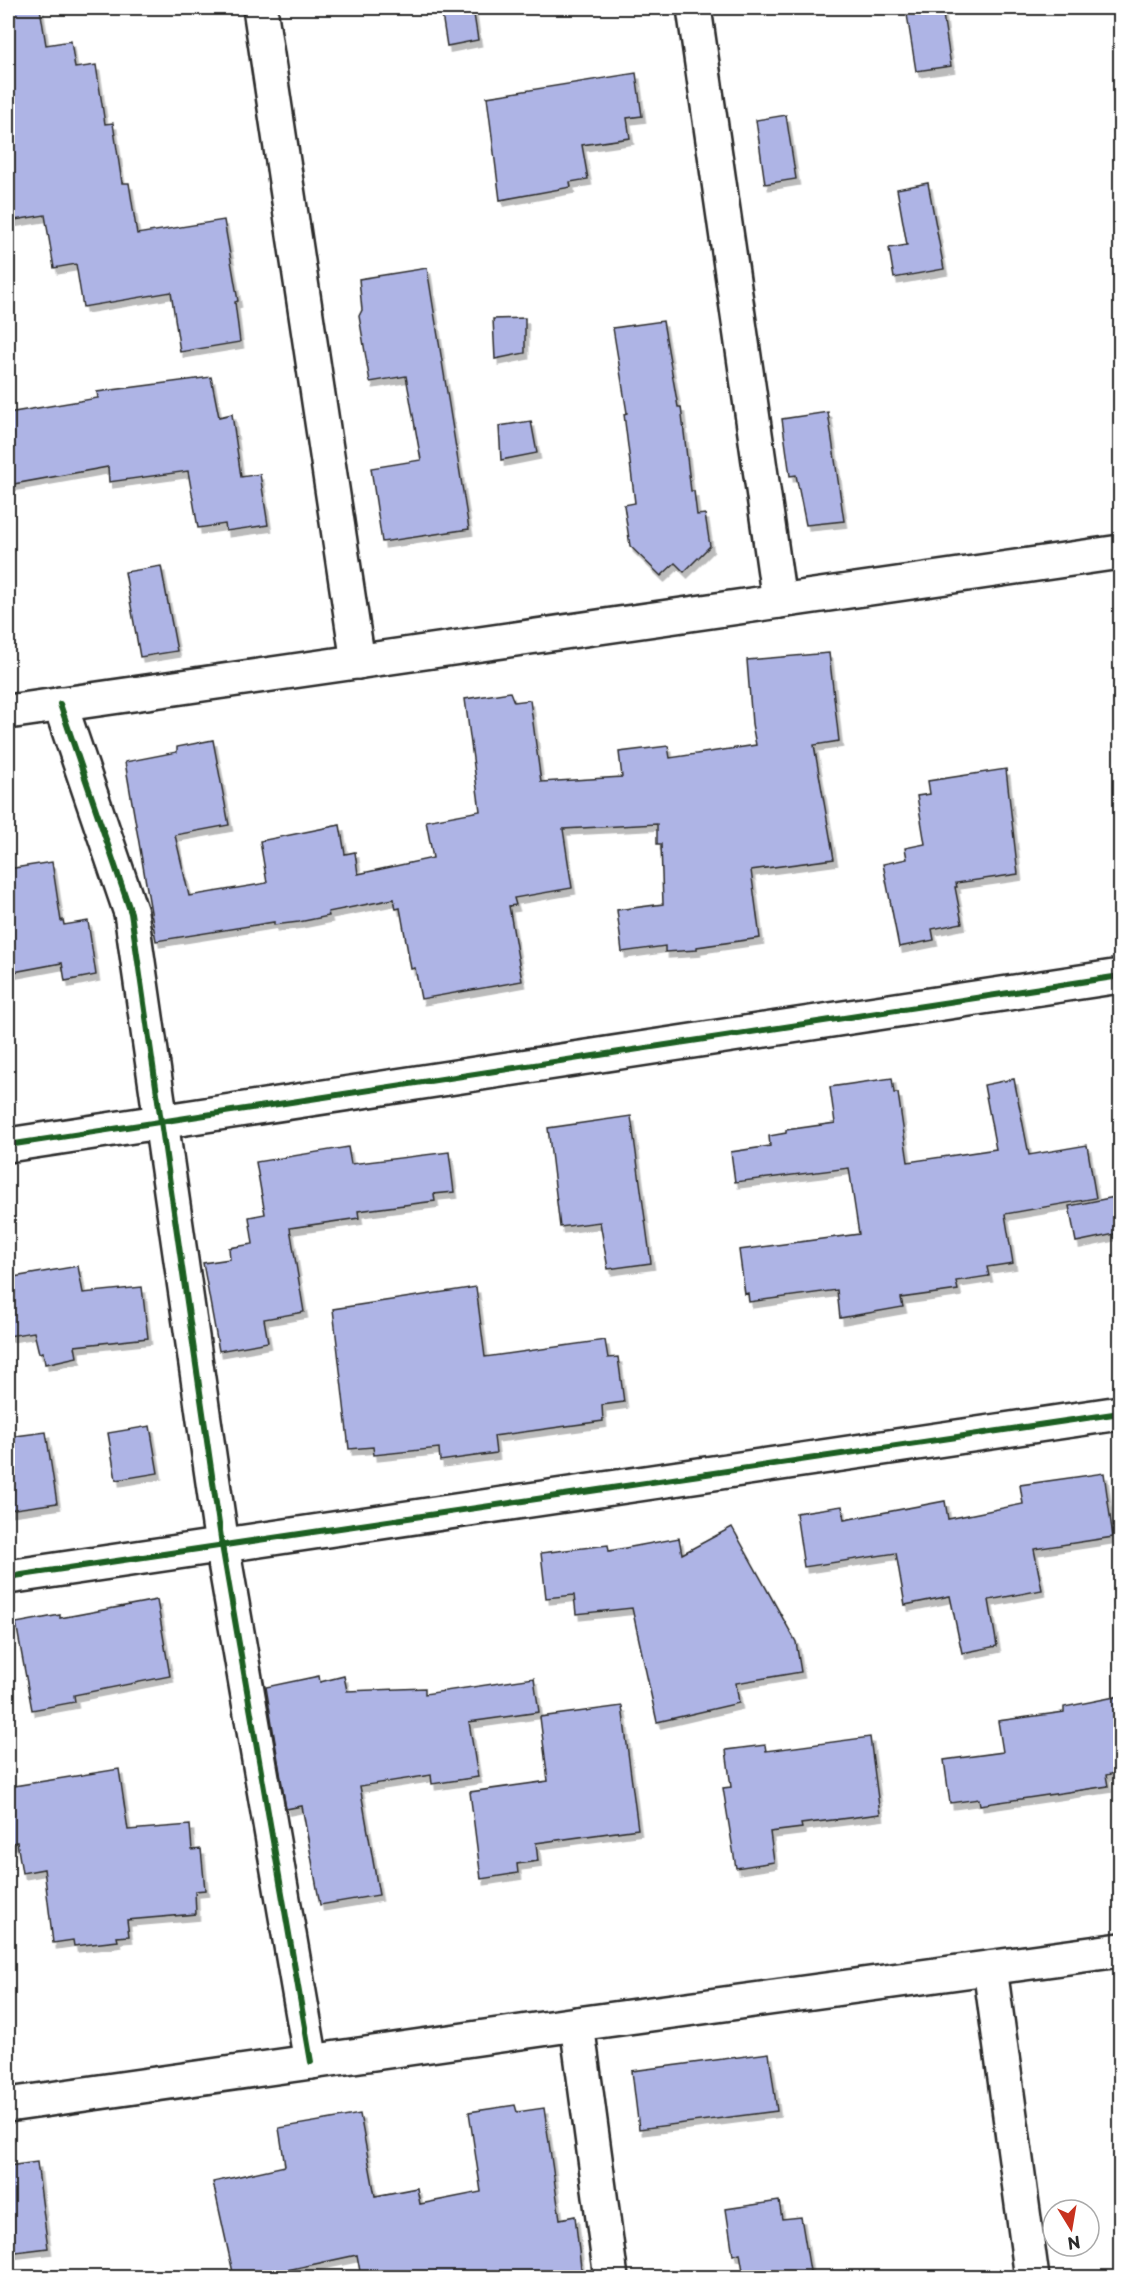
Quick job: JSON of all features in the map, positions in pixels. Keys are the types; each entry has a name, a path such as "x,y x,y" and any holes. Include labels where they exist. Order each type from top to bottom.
{"street":[{"path":"260,8 358,662"},
{"path":"694,8 779,601"},
{"path":"8,712 1120,552"},
{"path":"60,704 131,913 222,1545 311,2062"},
{"path":"8,1145 1120,976"},
{"path":"8,1577 1120,1413"},
{"path":"8,2105 1120,1950"},
{"path":"990,1968 1032,2277"},
{"path":"577,2024 611,2277"}],"building":[{"path":"8,8 40,8 46,45 71,41 75,68 96,65 105,124 113,123 122,183 129,183 137,234 224,220 238,301 235,302 240,342 180,352 171,292 83,307 76,264 54,268 45,215 8,221"},
{"path":"441,8 473,8 478,40 447,46"},
{"path":"906,8 942,8 951,66 916,71"},
{"path":"636,73 642,116 627,118 630,138 582,145 588,179 570,182 571,187 500,200 487,97"},
{"path":"786,115 796,179 765,184 756,120"},
{"path":"928,183 944,269 894,278 889,248 907,245 897,189"},
{"path":"427,268 469,529 382,542 371,468 421,460 406,376 370,382 359,316 362,310 359,279"},
{"path":"525,318 525,353 495,359 493,319"},
{"path":"663,321 678,407 681,407 691,491 694,491 697,515 705,514 710,546 684,572 675,563 661,576 630,546 624,505 635,503 624,414 627,413 613,328"},
{"path":"211,377 219,417 232,414 241,477 260,474 268,525 226,531 225,524 198,528 188,471 109,482 108,467 8,485 8,413 98,398 97,392"},
{"path":"828,412 844,521 806,525 796,475 790,476 782,419"},
{"path":"531,421 537,453 501,460 499,426"},
{"path":"161,566 177,651 140,657 125,572"},
{"path":"829,653 839,741 814,745 834,859 751,870 760,938 697,947 697,950 665,952 665,946 622,952 617,910 663,904 661,844 657,844 657,824 563,829 572,888 514,898 516,905 509,906 522,981 421,999 415,968 411,969 400,908 396,909 394,899 328,912 329,916 299,922 274,925 274,922 156,941 125,762 177,752 177,747 213,740 229,825 175,835 189,896 267,883 260,841 340,825 345,854 355,852 358,874 433,858 426,821 480,811 465,699 510,692 514,702 530,700 541,782 622,777 619,752 668,746 670,758 756,745 747,660"},
{"path":"1006,769 1018,874 956,883 962,923 932,929 934,940 899,947 883,864 907,859 905,848 925,844 917,796 930,794 928,781"},
{"path":"52,862 61,921 63,920 64,925 88,921 96,975 65,981 62,963 8,973 8,869"},
{"path":"892,1078 894,1093 898,1093 908,1162 996,1149 984,1085 1014,1079 1029,1155 1087,1145 1096,1198 1005,1214 1013,1263 987,1267 989,1276 956,1281 958,1290 901,1298 903,1307 840,1318 837,1290 749,1302 748,1293 745,1294 739,1250 859,1234 849,1168 735,1182 731,1152 770,1146 769,1136 786,1133 786,1130 835,1123 830,1087"},
{"path":"631,1116 651,1263 608,1269 600,1222 560,1227 548,1128"},
{"path":"348,1147 351,1164 449,1152 454,1192 434,1194 435,1201 358,1211 359,1218 290,1228 304,1312 264,1319 268,1342 219,1351 203,1263 230,1259 229,1248 253,1244 249,1217 265,1214 256,1162"},
{"path":"1120,1196 1120,1233 1076,1242 1069,1206"},
{"path":"78,1266 83,1293 142,1287 148,1338 75,1346 77,1357 45,1364 43,1352 39,1353 34,1332 8,1336 8,1278"},
{"path":"476,1287 485,1357 605,1340 608,1358 618,1357 624,1402 602,1405 603,1421 494,1436 496,1453 440,1461 439,1448 374,1455 373,1447 349,1449 333,1309"},
{"path":"150,1426 158,1473 116,1480 108,1433"},
{"path":"46,1432 57,1503 8,1510 8,1437"},
{"path":"1104,1473 1113,1537 1034,1549 1042,1590 989,1600 997,1646 962,1653 950,1596 905,1605 896,1553 804,1567 796,1513 842,1506 844,1520 945,1501 948,1519 1023,1504 1020,1485"},
{"path":"732,1527 796,1642 801,1672 736,1683 739,1703 657,1722 632,1608 576,1614 574,1595 546,1598 541,1553 608,1545 609,1551 679,1538 682,1554"},
{"path":"157,1600 170,1676 74,1695 75,1702 32,1710 16,1623 60,1615 60,1618"},
{"path":"319,1676 320,1682 344,1676 347,1691 425,1688 425,1694 534,1678 539,1712 469,1722 478,1777 432,1784 431,1775 360,1786 379,1895 320,1905 302,1806 286,1809 266,1687"},
{"path":"1120,1696 1120,1772 1106,1775 1108,1786 980,1805 979,1799 950,1803 944,1760 1003,1752 998,1721 1064,1712 1064,1707"},
{"path":"622,1706 638,1829 536,1843 538,1861 517,1864 518,1873 481,1879 470,1792 548,1781 540,1717"},
{"path":"870,1737 880,1814 801,1824 802,1828 770,1832 774,1862 736,1868 723,1788 731,1787 726,1750 765,1745 766,1751"},
{"path":"119,1769 128,1830 190,1825 192,1850 201,1849 205,1890 195,1891 196,1914 127,1920 129,1936 117,1937 118,1941 74,1946 73,1940 53,1943 44,1869 22,1873 17,1842 8,1844 8,1787"},
{"path":"769,2053 777,2111 639,2129 632,2071"},
{"path":"515,2105 517,2112 544,2108 560,2219 575,2216 582,2277 361,2277 357,2255 255,2277 234,2277 213,2182 285,2166 279,2128 360,2114 375,2196 417,2188 420,2204 481,2192 469,2112"},
{"path":"37,2162 48,2248 8,2253 8,2166"},
{"path":"779,2201 782,2219 801,2217 811,2277 744,2277 740,2253 733,2255 726,2209"}],"cycle path":[{"path":"60,704 131,913 222,1545 311,2062"},
{"path":"8,1145 1120,976"},
{"path":"8,1577 1120,1413"}]}
